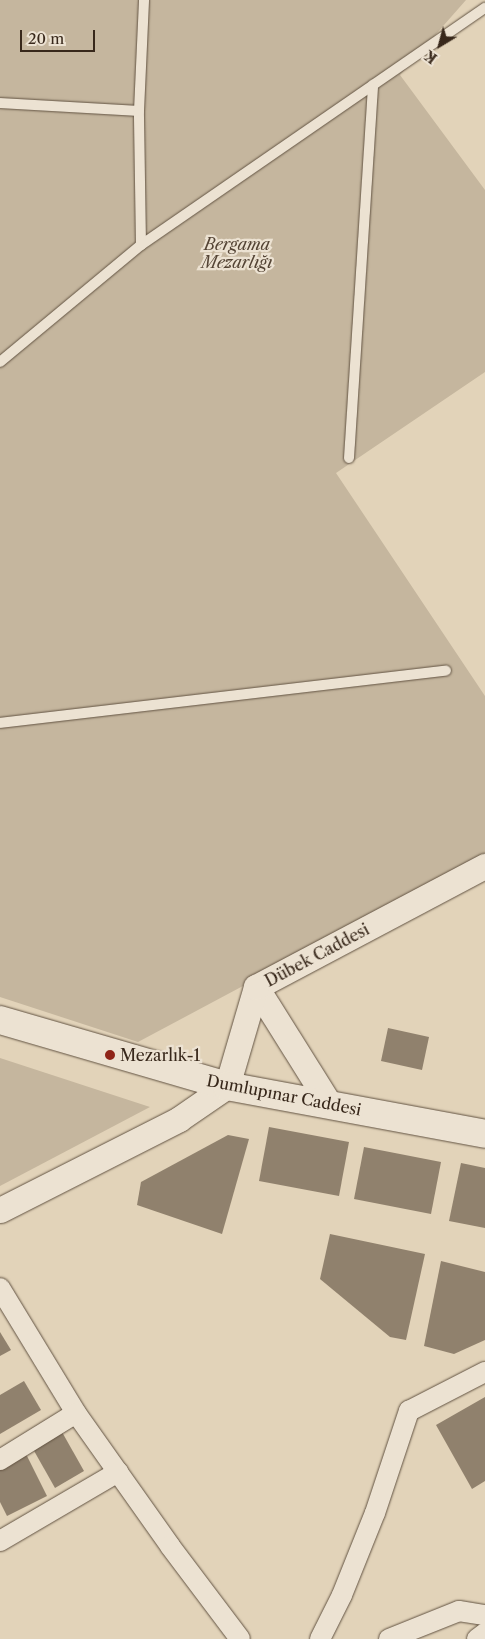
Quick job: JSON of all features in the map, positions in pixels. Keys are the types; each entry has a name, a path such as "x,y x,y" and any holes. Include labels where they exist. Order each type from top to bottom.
{"main road":[{"name":"Dumlupınar Caddesi","path":"0,1020 227,1086 485,1134"}],"street":[{"name":"Dübek Caddesi","path":"227,1086 256,987 485,866"},
{"path":"256,987 330,1105"},
{"path":"0,1210 179,1119 227,1086"},
{"path":"0,1288 76,1413 240,1639"},
{"path":"320,1639 342,1595 375,1514 409,1411 485,1372"},
{"path":"0,1460 76,1413"},
{"path":"1,1537 118,1472"},
{"path":"389,1639 459,1611 485,1615"},
{"path":"477,1639 485,1633"}],"lane":[{"path":"140,245 139,111 144,0"},
{"path":"0,362 140,245 485,8"},
{"path":"349,458 373,85"},
{"path":"0,103 139,111"},
{"path":"0,723 446,671"}],"green space":[{"name":"Bergama Mezarlığı","path":"0,0 466,0 400,75 485,190 485,372 336,473 485,696 485,857 138,1042 0,997"},
{"path":"0,1058 150,1107 0,1186"}],"building":[{"path":"388,1028 429,1037 422,1070 381,1061"},
{"path":"269,1127 349,1142 339,1196 259,1181"},
{"path":"228,1135 249,1139 222,1234 137,1205 141,1182"},
{"path":"364,1147 441,1162 431,1214 354,1199"},
{"path":"461,1163 485,1168 485,1228 449,1221"},
{"path":"330,1234 425,1254 406,1340 390,1337 320,1279"},
{"path":"441,1261 485,1272 485,1340 454,1354 424,1346"},
{"path":"0,1332 11,1350 0,1356"},
{"path":"24,1381 41,1410 0,1434 0,1395"},
{"path":"485,1397 485,1481 472,1489 436,1425"},
{"path":"62,1432 84,1471 55,1488 33,1449"},
{"path":"25,1452 47,1496 7,1516 0,1502 0,1465"}],"place":[{"name":"Mezarlık-1","path":"110,1055"}]}
